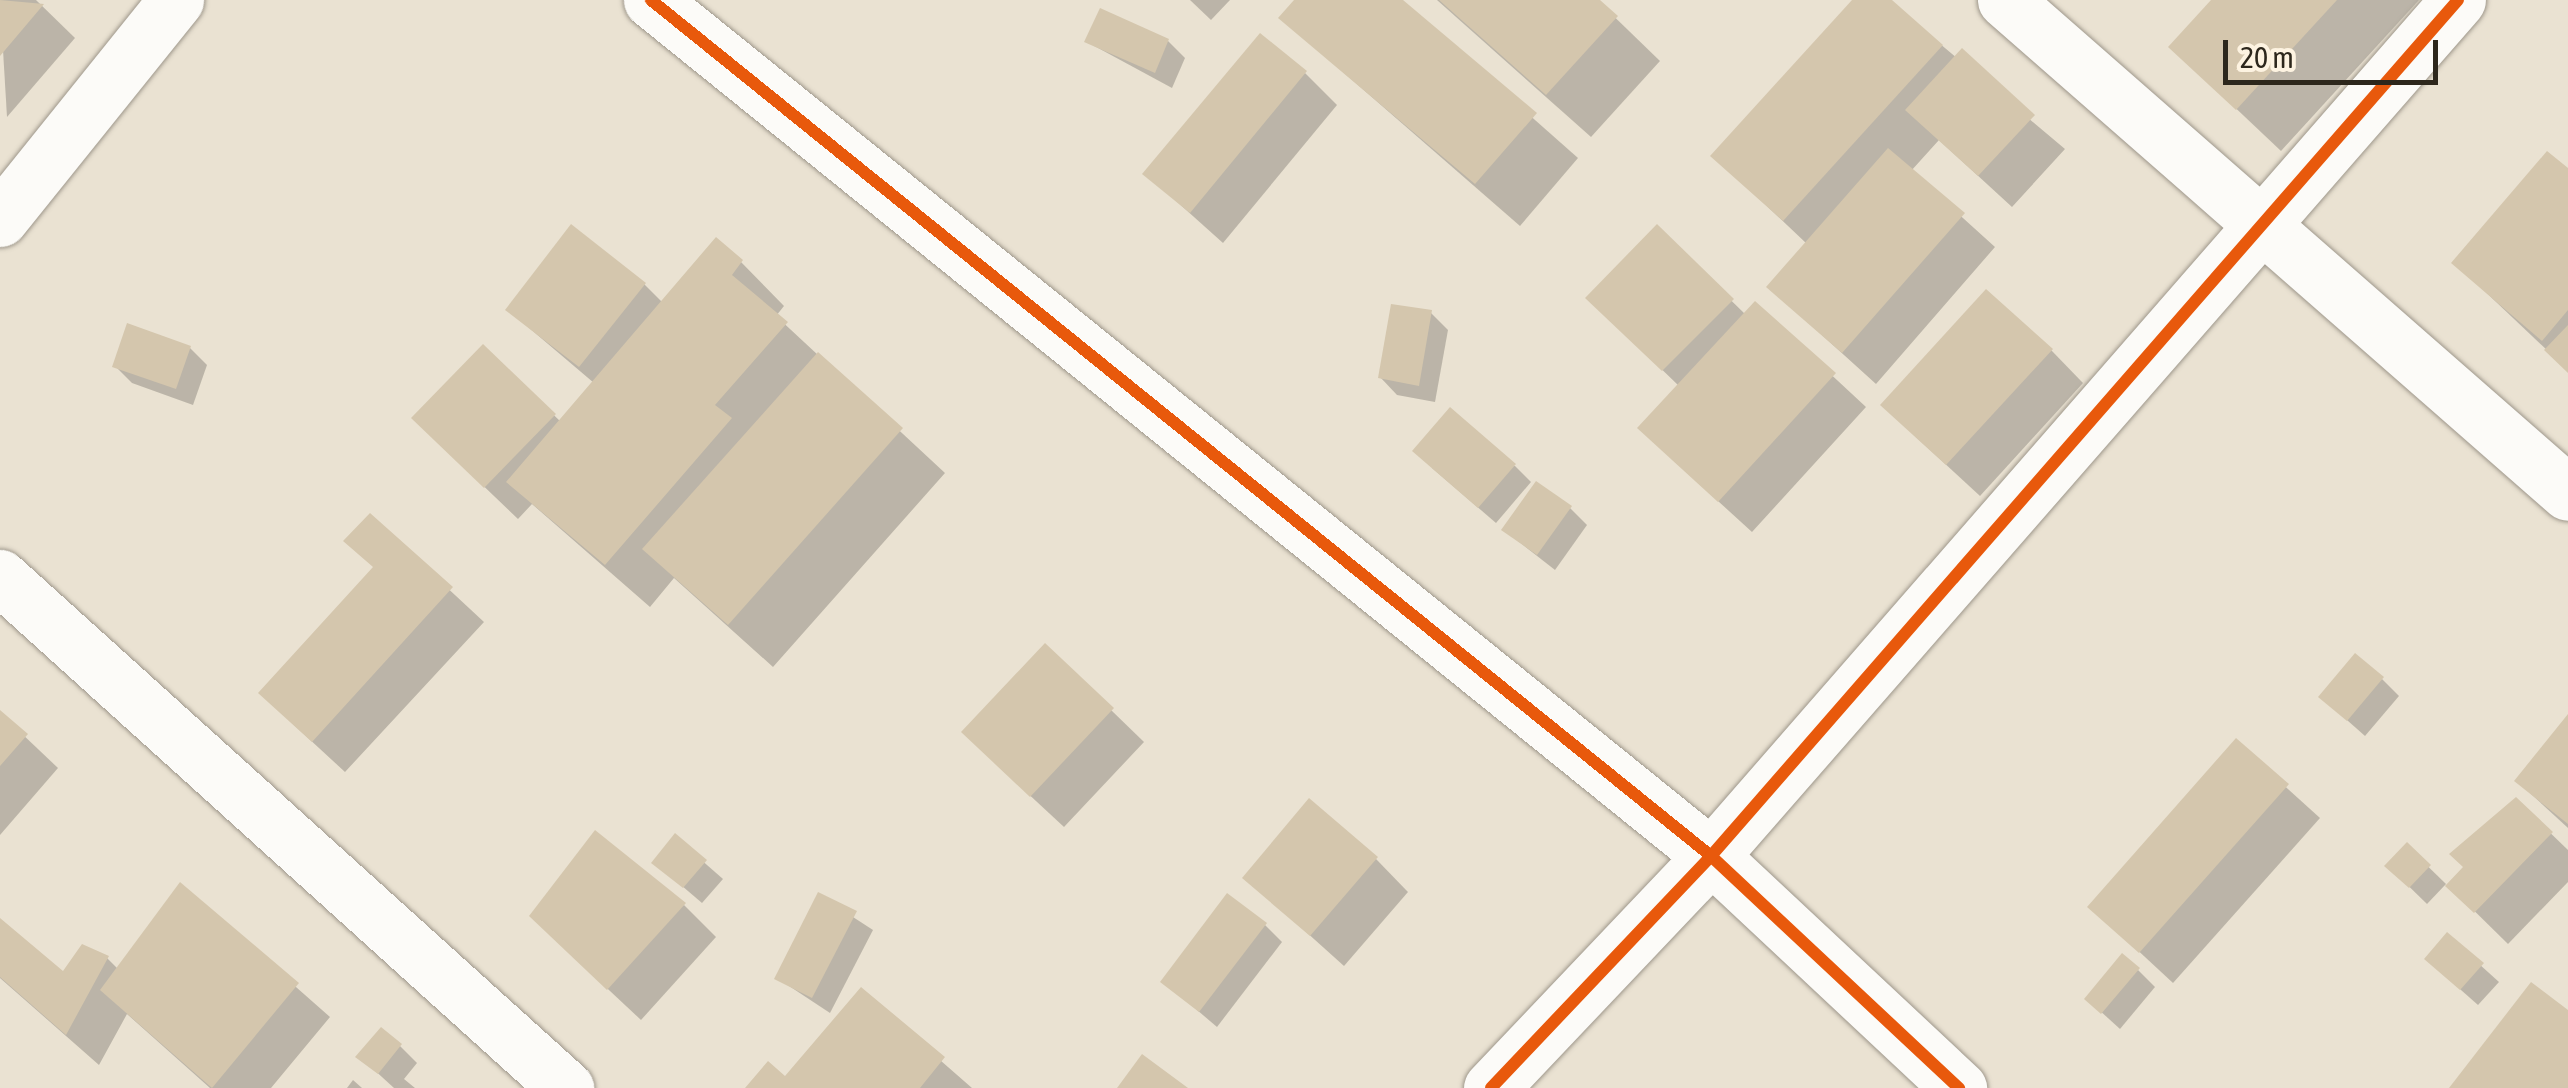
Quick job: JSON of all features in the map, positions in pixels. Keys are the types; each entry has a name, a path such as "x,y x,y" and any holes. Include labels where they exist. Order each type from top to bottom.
{"street":[{"path":"0,219 176,0"},
{"path":"650,0 1711,856 1958,1088"},
{"path":"2006,0 2264,231 2568,493"},
{"path":"1491,1088 1711,856 2264,231 2458,0"},
{"path":"0,577 566,1088"}],"building":[{"path":"0,0 44,4 0,56"},
{"path":"1294,0 1403,0 1537,113 1475,184 1278,18"},
{"path":"1439,0 1600,0 1618,16 1546,95"},
{"path":"1852,0 1892,0 1943,45 1783,221 1710,156"},
{"path":"2211,0 2337,0 2236,110 2168,47"},
{"path":"1100,8 1169,39 1155,73 1084,42"},
{"path":"1260,33 1307,71 1190,213 1142,174"},
{"path":"1962,48 2035,115 1978,176 1905,110"},
{"path":"1888,148 1965,213 1842,353 1766,287"},
{"path":"2547,151 2568,168 2568,310 2542,341 2451,263"},
{"path":"571,224 646,283 579,367 505,310"},
{"path":"1657,224 1734,299 1662,371 1585,298"},
{"path":"716,237 743,260 732,275 788,322 715,405 732,418 605,565 506,482"},
{"path":"1986,289 2053,349 1946,465 1880,405"},
{"path":"1755,301 1836,373 1718,502 1637,428"},
{"path":"1391,304 1432,310 1419,386 1378,378"},
{"path":"127,323 191,346 176,389 112,367"},
{"path":"2568,325 2568,373 2544,350"},
{"path":"483,344 556,414 484,488 411,418"},
{"path":"818,352 903,428 728,625 642,549"},
{"path":"1450,407 1516,464 1478,508 1412,451"},
{"path":"1536,481 1572,506 1537,555 1501,530"},
{"path":"370,513 453,587 312,742 258,693 373,567 343,541"},
{"path":"1045,643 1114,708 1030,797 961,732"},
{"path":"2355,653 2384,677 2347,721 2318,697"},
{"path":"0,710 28,734 0,766"},
{"path":"2568,714 2568,824 2514,781"},
{"path":"2236,738 2289,784 2139,953 2087,907"},
{"path":"2516,797 2553,832 2474,913 2445,886 2463,867 2449,854"},
{"path":"1309,798 1378,857 1310,936 1242,878"},
{"path":"595,830 686,903 607,990 529,916"},
{"path":"675,833 707,860 683,888 651,863"},
{"path":"2407,842 2431,865 2409,888 2384,866"},
{"path":"180,882 299,983 212,1088 100,990"},
{"path":"818,892 857,911 812,998 774,979"},
{"path":"1227,893 1267,923 1199,1012 1160,982"},
{"path":"0,918 63,971 82,944 109,956 66,1035 0,977"},
{"path":"2447,932 2484,963 2460,990 2424,959"},
{"path":"2122,953 2140,968 2101,1014 2084,999"},
{"path":"2531,982 2568,1010 2568,1088 2449,1088"},
{"path":"861,987 945,1057 920,1088 745,1088 768,1061 785,1076"},
{"path":"381,1027 402,1044 378,1074 355,1057"},
{"path":"1142,1054 1188,1088 1117,1088"}],"cycle path":[{"path":"651,0 1711,856 1959,1088"},
{"path":"1491,1088 1711,856 2458,0"}]}
